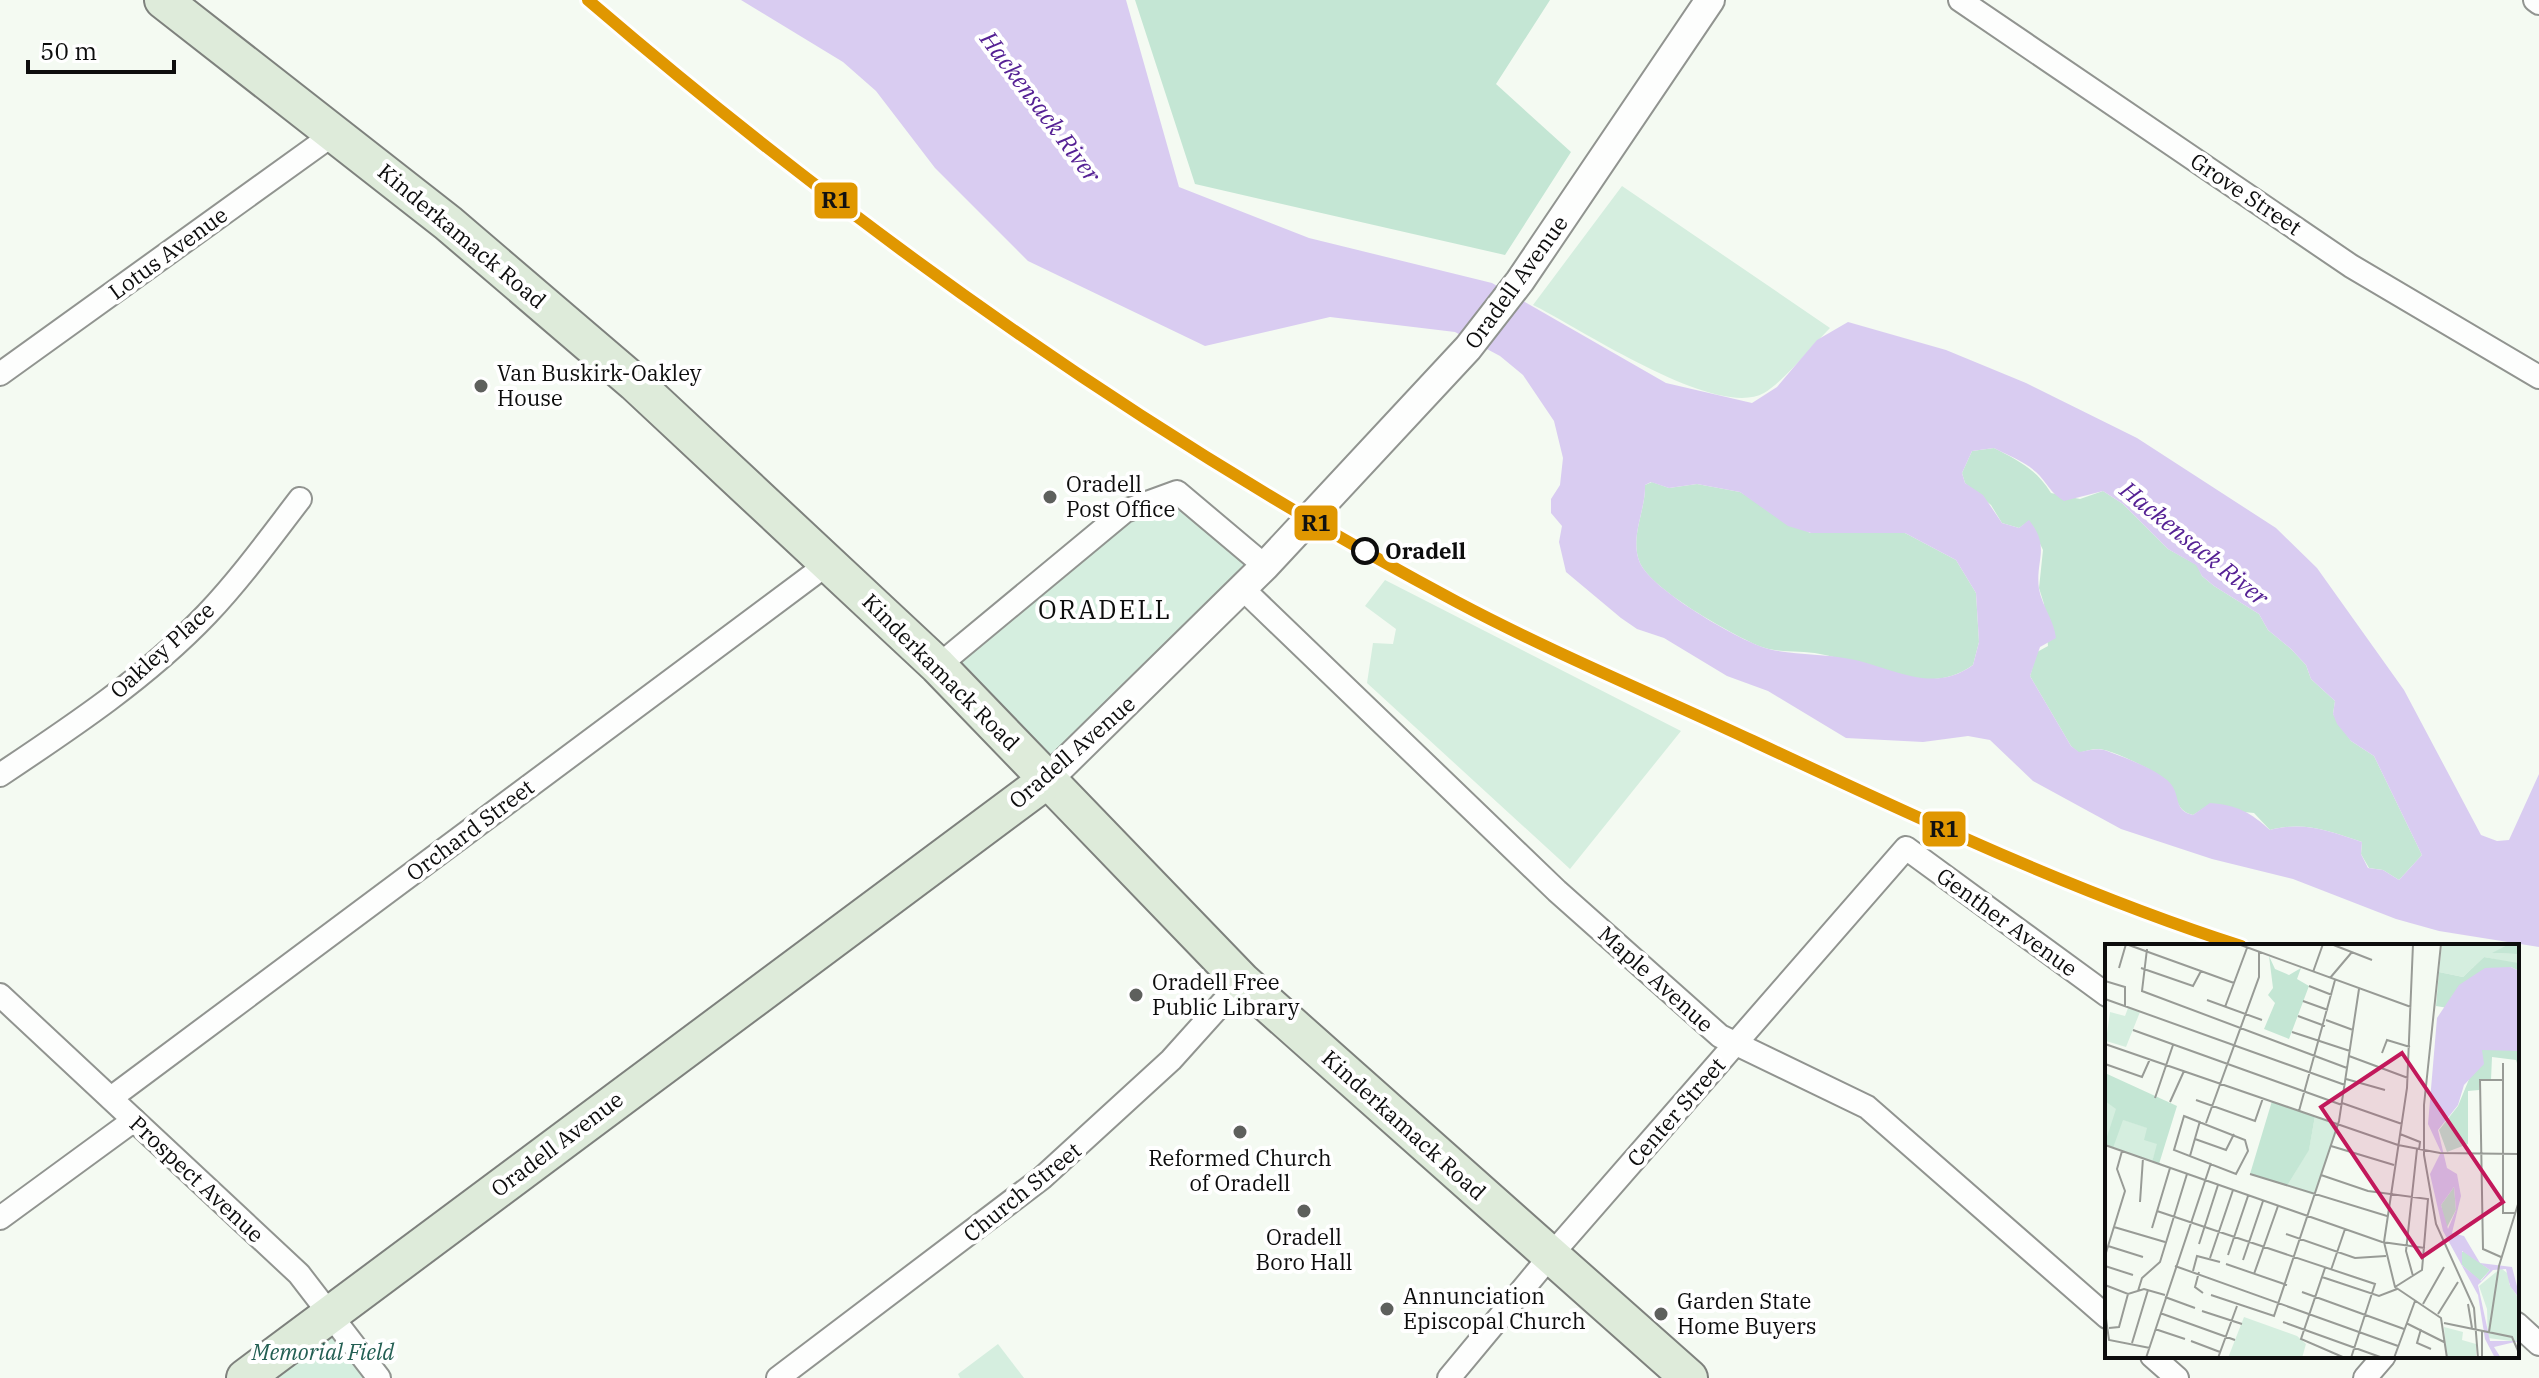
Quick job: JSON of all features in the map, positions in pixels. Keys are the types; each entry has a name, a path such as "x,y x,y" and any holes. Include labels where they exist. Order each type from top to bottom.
{"main road":[{"name":"Kinderkamack Road","path":"163,0 335,133 567,323 830,562 938,666 1242,981 1689,1378"},
{"name":"Oradell Avenue","path":"245,1378 1047,780"}],"street":[{"name":"Oradell Avenue","path":"1047,780 1243,589 1468,348 1520,281 1710,0"},
{"name":"Grove Street","path":"1960,0 2351,266 2539,377"},
{"name":"Lotus Avenue","path":"0,374 335,133"},
{"path":"938,666 1125,511 1177,492 1265,566"},
{"name":"Oakley Place","path":"0,775 124,687 181,639 209,612 300,499"},
{"name":"Orchard Street","path":"111,1098 830,562"},
{"name":"Maple Avenue","path":"1243,589 1557,891 1720,1036 1867,1107 2105,1315"},
{"name":"Center Street","path":"1449,1378 1552,1254 1906,848"},
{"name":"Genther Avenue","path":"1906,848 2105,994"},
{"name":"Church Street","path":"778,1378 1042,1178 1171,1060 1242,981"},
{"name":"Prospect Avenue","path":"0,995 299,1274 379,1378"},
{"path":"0,1218 134,1120"},
{"path":"2519,1326 2539,1344"},
{"path":"2154,1358 2177,1378"},
{"path":"2365,1378 2382,1358"}],"green space":[{"path":"1135,0 1550,0 1496,84 1571,152 1505,255 1195,184"},
{"path":"1622,186 1830,328 1771,388 1764,393 1742,398 1714,394 1648,368 1533,305"},
{"path":"1994,448 2033,472 2051,493 2080,499 2103,491 2123,504 2168,549 2197,565 2202,576 2214,586 2259,614 2268,630 2291,649 2306,665 2311,679 2335,701 2333,714 2351,741 2374,756 2422,855 2399,880 2383,870 2369,868 2361,854 2362,842 2305,827 2270,830 2254,813 2204,808 2193,815 2183,810 2167,782 2145,767 2104,750 2079,753 2071,746 2030,676 2037,652 2048,646 2044,604 2039,588 2043,550 2029,521 2019,528 2002,523 1991,505 1965,483 1962,473 1972,451"},
{"path":"1652,482 1669,488 1697,484 1740,492 1810,533 1905,533 1956,560 1976,593 1979,642 1973,665 1955,675 1917,679 1820,654 1759,646 1712,622 1660,586 1640,563 1637,534 1645,485"},
{"path":"1177,492 1265,566 1047,780 938,666 1125,511"},
{"path":"1385,580 1681,731 1570,869 1367,683 1373,643 1393,644 1396,629 1365,606"},
{"name":"Memorial Field","path":"329,1315 379,1378 245,1378"},
{"path":"998,1344 1024,1378 960,1378 958,1374"}],"water":[{"name":"Hackensack River","path":"741,0 1126,0 1179,187 1309,238 1492,283 1666,383 1752,403 1777,387 1817,340 1848,322 1946,350 2026,383 2137,438 2276,528 2317,568 2404,690 2481,835 2497,841 2509,840 2539,774 2539,947 2439,931 2396,919 2293,879 2212,859 2121,829 2033,781 1990,740 1968,736 1923,742 1846,738 1768,691 1727,676 1664,638 1637,629 1566,572 1559,542 1562,526 1551,513 1551,499 1560,485 1563,458 1554,421 1523,375 1500,356 1455,332 1330,317 1205,346 1028,261 935,168 876,91 843,62","holes":["1994,448 2031,468 2064,501 2103,491 2123,504 2168,549 2196,565 2202,576 2214,586 2259,614 2268,630 2291,649 2306,665 2311,679 2335,701 2333,714 2337,724 2351,741 2374,756 2422,855 2399,880 2383,870 2368,868 2361,854 2362,842 2305,827 2270,830 2243,811 2220,804 2210,803 2193,815 2183,810 2170,783 2157,773 2104,750 2079,752 2071,746 2030,676 2040,647 2056,638 2039,589 2041,546 2036,530 2029,520 2019,528 2002,523 1983,495 1965,483 1962,473 1972,451","1651,482 1669,488 1697,484 1740,492 1788,526 1811,533 1905,533 1956,560 1976,593 1979,642 1973,665 1958,674 1927,678 1850,659 1765,648 1735,635 1677,599 1640,563 1637,534 1645,485"]}],"transit line":[{"name":"R1","path":"588,0 793,168 1006,325 1115,399 1341,538 1530,639 1934,825 2117,902 2235,944"}],"place":[{"name":"Van Buskirk-Oakley House","path":"481,386"},
{"name":"Oradell Post Office","path":"1050,497"},
{"name":"Oradell","path":"1365,551"},
{"name":"Oradell Free Public Library","path":"1136,995"},
{"name":"Reformed Church of Oradell","path":"1240,1132"},
{"name":"Oradell Boro Hall","path":"1304,1211"},
{"name":"Annunciation Episcopal Church","path":"1387,1309"},
{"name":"Garden State Home Buyers","path":"1661,1314"}],"district":[{"name":"ORADELL","path":"1105,610"}]}
